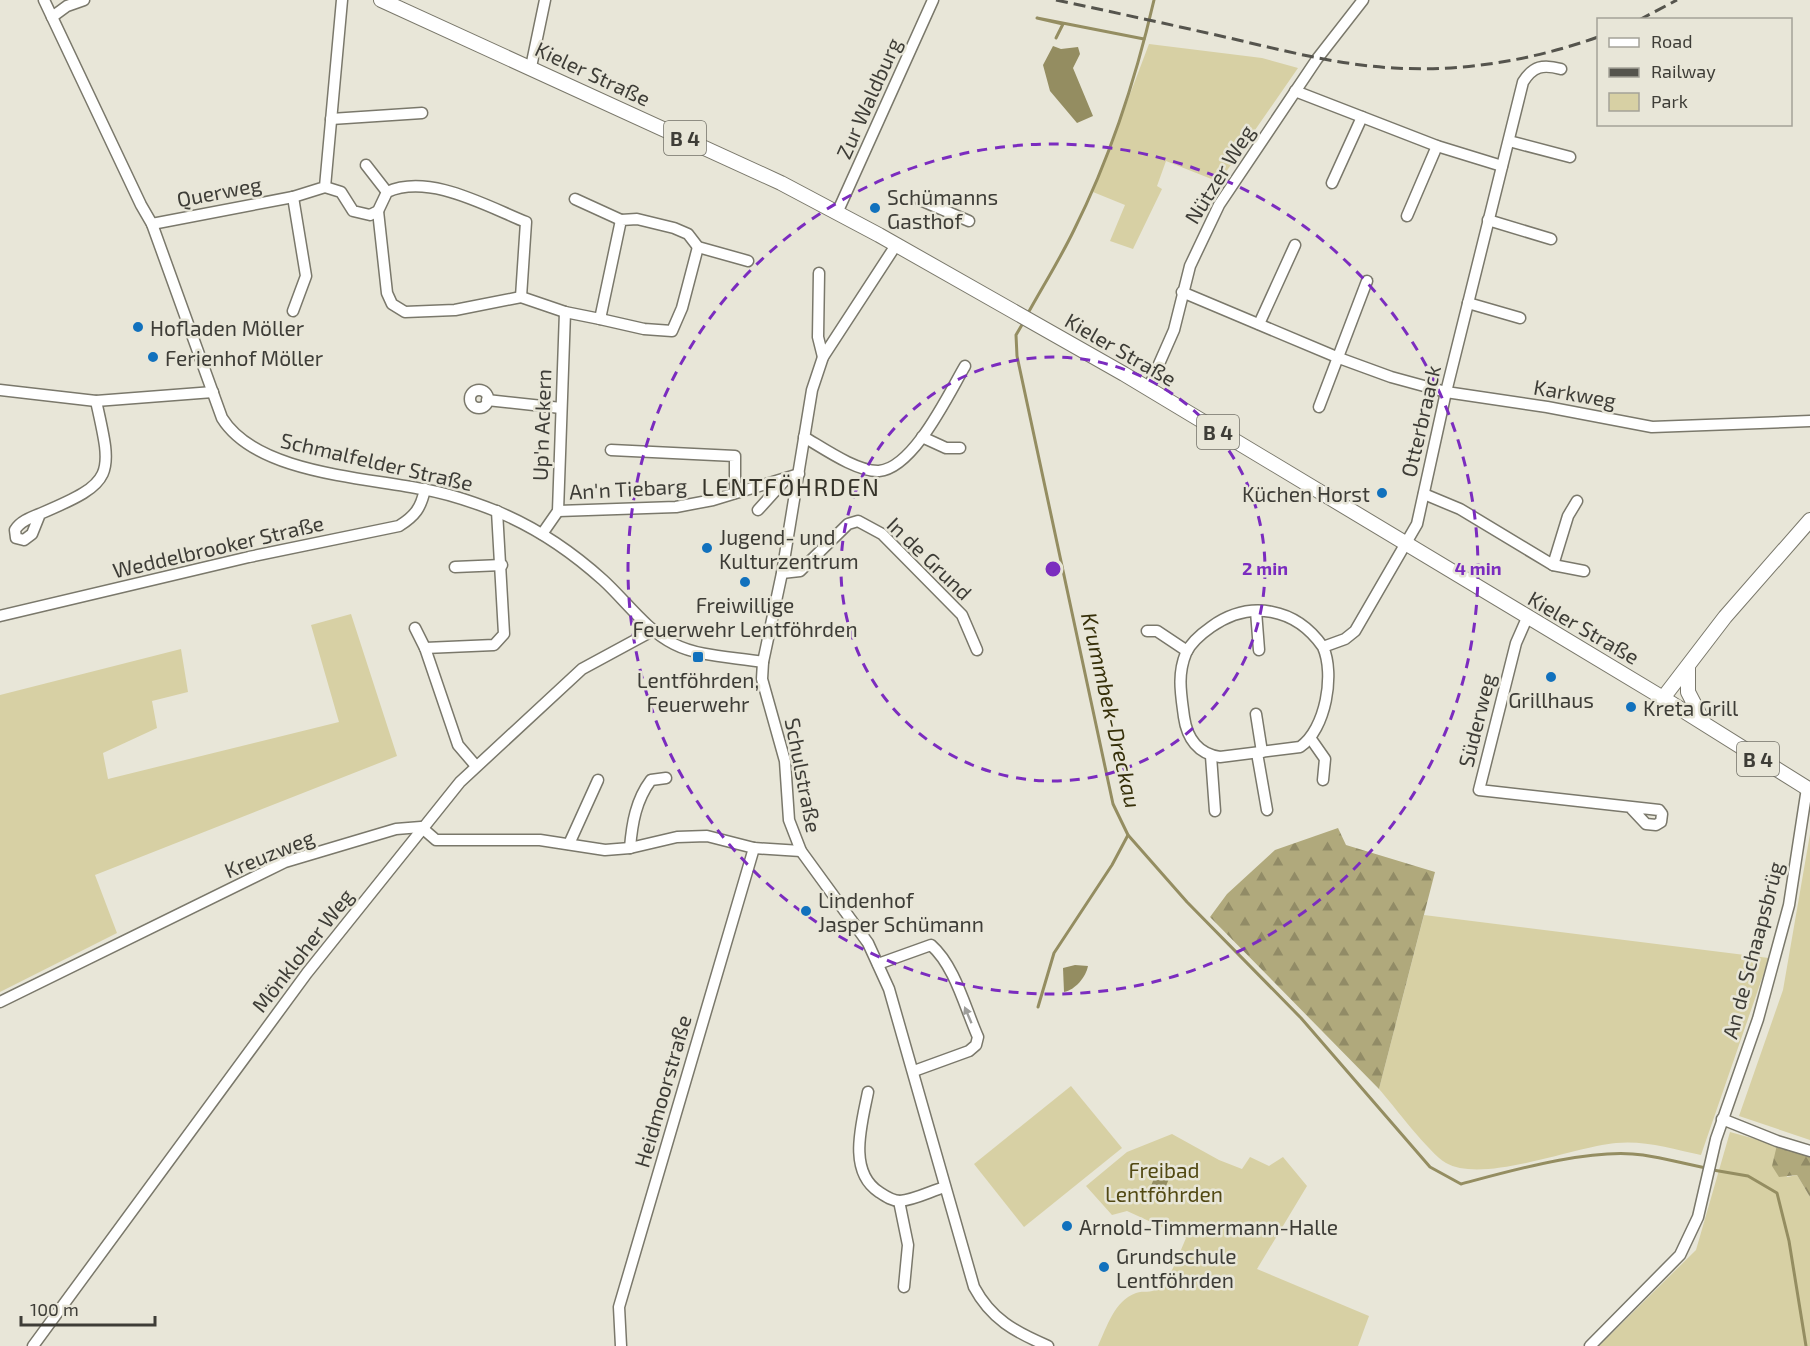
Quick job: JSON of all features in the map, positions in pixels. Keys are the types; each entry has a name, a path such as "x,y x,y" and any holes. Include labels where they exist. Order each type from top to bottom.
{"main road":[{"name":"Kieler Straße","path":"381,0 531,66 781,183 896,245 1148,389 1663,698 1809,789"},
{"path":"1663,698 1725,617 1810,520"},
{"path":"1688,665 1686,672 1688,692 1697,715 1707,727"}],"street":[{"name":"Schmalfelder Straße","path":"44,0 152,224 213,392 230,431 246,445 303,466 425,489 497,511 542,534 596,574 654,630 674,644 763,662"},
{"path":"52,16 67,6 84,0"},
{"path":"342,0 325,188 341,192 353,211 370,215 378,211"},
{"path":"531,66 545,0"},
{"name":"Zur Waldburg","path":"837,213 933,0"},
{"name":"Nützer Weg","path":"1148,389 1174,330 1190,266 1219,205 1294,91 1363,0"},
{"name":"Otterbraack","path":"1323,646 1345,639 1355,630 1417,524 1446,392 1522,82 1537,67 1547,65 1561,69"},
{"path":"1294,91 1437,146 1502,166"},
{"path":"331,119 422,113"},
{"path":"1332,183 1362,117"},
{"path":"1509,141 1570,157"},
{"path":"1407,216 1437,146"},
{"path":"366,165 387,192"},
{"path":"521,297 526,222 455,194 431,189 399,187 387,192 378,211 387,293 392,304 405,312 455,310 521,297 565,312 644,329 672,331 682,308 698,247"},
{"name":"Querweg","path":"152,224 293,197 325,188"},
{"name":"Querweg","path":"293,197 306,276 293,311"},
{"path":"575,199 621,220 637,219 674,228 688,234 698,247 748,261"},
{"path":"920,200 969,221"},
{"path":"600,319 621,220"},
{"path":"1488,220 1551,239"},
{"name":"Schulstraße","path":"896,245 823,357 812,390 782,573 763,662 762,679 785,761 789,820 801,851 868,943 890,989 969,1275 983,1304 1002,1323 1048,1346"},
{"path":"1258,324 1295,245"},
{"name":"Schulstraße","path":"819,273 818,338 823,357"},
{"path":"1319,407 1368,281"},
{"name":"Karkweg","path":"1182,292 1391,378 1446,392 1547,406 1652,427 1810,421"},
{"path":"1468,303 1520,318"},
{"name":"Up'n Ackern","path":"542,534 558,511 565,312"},
{"path":"804,437 854,465 879,471 908,455 922,437 965,366"},
{"path":"0,390 96,401 213,392"},
{"path":"487,400 561,408"},
{"path":"40,514 80,496 102,478 108,459 96,401"},
{"path":"922,437 946,448 960,448"},
{"name":"An'n Tiebarg","path":"611,450 735,456 735,493"},
{"name":"An'n Tiebarg","path":"558,511 676,507 799,474"},
{"path":"758,510 787,478"},
{"name":"Weddelbrooker Straße","path":"0,616 249,557 399,526 413,517 422,504 425,489"},
{"path":"1424,494 1460,508 1553,565 1584,571"},
{"path":"1553,565 1568,516 1577,501"},
{"path":"425,648 494,645 504,634 502,565 497,511"},
{"name":"In de Grund","path":"782,573 800,571 848,524 858,521 882,534 962,615 977,650"},
{"path":"455,567 502,565"},
{"path":"1257,610 1259,650"},
{"path":"1257,610 1289,616 1303,623 1323,646 1330,673 1311,739 1300,747 1211,756 1191,741 1186,729 1179,683 1187,651 1194,640 1219,621 1237,613 1257,610"},
{"name":"Süderweg","path":"1527,618 1516,643 1479,790 1630,807"},
{"path":"415,628 425,648 458,745 476,766"},
{"name":"Mönkloher Weg","path":"33,1346 307,973 421,828 476,766 582,669 654,630"},
{"path":"1147,631 1157,631 1187,651"},
{"path":"1256,714 1267,810"},
{"path":"1311,739 1325,759 1323,780"},
{"path":"1211,756 1215,811"},
{"path":"630,848 632,823 642,794 651,780 666,778"},
{"path":"569,844 598,780"},
{"name":"An de Schaapsbrüg","path":"1590,1346 1680,1255 1698,1217 1722,1119 1758,1019 1789,905 1809,789"},
{"name":"Kreuzweg","path":"0,1002 285,862 396,829 421,828 436,840 490,838 540,840 605,850 630,848 677,837 706,836 754,848 801,851"},
{"name":"Heidmoorstraße","path":"621,1346 619,1307 754,848"},
{"path":"878,964 932,945 938,951 950,974 978,1037 976,1045 969,1051 914,1071"},
{"path":"868,1092 860,1146 861,1163 865,1177 875,1190 888,1198 899,1201 945,1187"},
{"path":"1722,1119 1777,1141 1810,1151"},
{"path":"899,1201 908,1245 904,1287"}],"green space":[{"path":"1149,44 1262,58 1298,68 1219,182 1166,161 1157,186 1162,189 1133,249 1110,241 1125,205 1093,192"},
{"path":"351,614 397,756 95,875 117,933 0,992 0,695 181,649 188,692 152,701 157,728 103,753 108,779 339,722 311,625"},
{"path":"1338,828 1346,845 1435,872 1379,1089 1210,917 1227,894 1275,850"},
{"path":"1810,834 1810,1140 1739,1116 1783,990"},
{"path":"1424,915 1769,958 1701,1155 1627,1142 1598,1146 1505,1167 1482,1169 1462,1168 1439,1158 1379,1089"},
{"path":"1071,1086 1122,1148 1024,1227 974,1164"},
{"path":"1730,1132 1777,1145 1787,1177 1797,1175 1810,1197 1810,1346 1599,1346 1696,1250"},
{"name":"Freibad Lentföhrden","path":"1172,1134 1219,1160 1242,1169 1250,1157 1269,1166 1283,1157 1307,1186 1257,1269 1369,1316 1358,1346 1098,1346 1112,1315 1122,1302 1136,1293 1155,1290 1163,1283 1175,1265 1186,1238 1127,1211 1112,1215 1086,1186 1127,1152"},
{"path":"1777,1145 1810,1156 1810,1197 1797,1175 1779,1177 1772,1166"}],"shaded area":[{"path":"1053,46 1061,49 1078,47 1080,54 1073,68 1093,116 1077,123 1050,91 1043,65"},
{"path":"1075,965 1088,966 1079,982 1072,989 1064,992 1063,968"},
{"path":"1160,1164 1173,1169 1161,1198 1148,1193"}],"waterway":[{"name":"Krummbek-Dreckau","path":"1027,315 1069,241 1099,175 1130,88 1154,0"},
{"path":"1056,38 1063,24 1037,18 1144,39"},
{"name":"Krummbek-Dreckau","path":"1023,323 1016,335 1017,356 1113,804 1128,835 1187,902 1301,1018 1430,1167 1461,1184 1552,1162 1600,1154 1643,1155 1706,1168"},
{"path":"1038,1007 1054,953 1112,865 1128,835"},
{"name":"Krummbek-Dreckau","path":"1713,1170 1748,1176 1777,1193 1789,1241 1806,1346"}],"railway":[{"path":"1056,0 1315,57 1394,68 1446,68 1498,63 1549,52 1597,37"},
{"path":"1643,18 1677,0"}],"place":[{"name":"Schümanns Gasthof","path":"875,208"},
{"name":"Hofladen Möller","path":"138,327"},
{"name":"Ferienhof Möller","path":"153,357"},
{"name":"Küchen Horst","path":"1382,493"},
{"name":"Jugend- und Kulturzentrum","path":"707,548"},
{"name":"Freiwillige Feuerwehr Lentföhrden","path":"745,582"},
{"name":"Lentföhrden, Feuerwehr","path":"698,657"},
{"name":"Grillhaus","path":"1551,677"},
{"name":"Kreta Grill","path":"1631,707"},
{"name":"Lindenhof Jasper Schümann","path":"806,911"},
{"name":"Arnold-Timmermann-Halle","path":"1067,1226"},
{"name":"Grundschule Lentföhrden","path":"1104,1267"}],"district":[{"name":"LENTFÖHRDEN","path":"791,486"}]}
